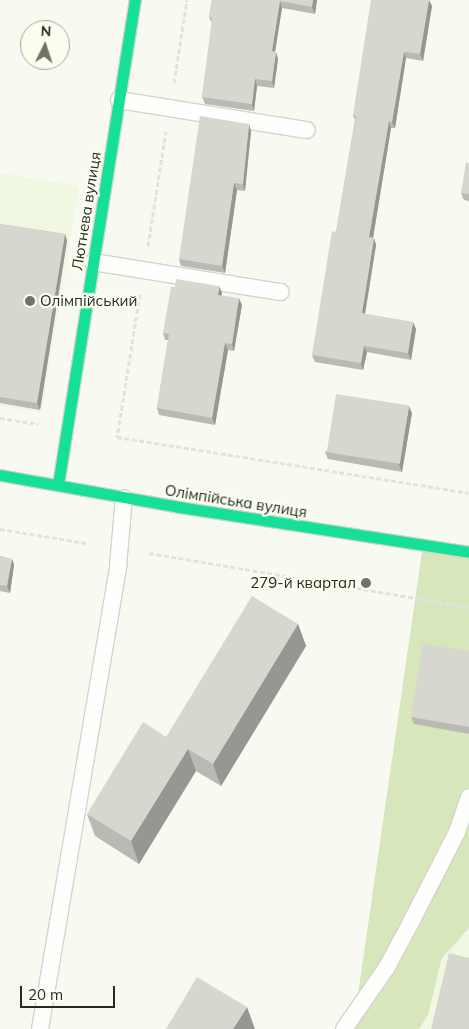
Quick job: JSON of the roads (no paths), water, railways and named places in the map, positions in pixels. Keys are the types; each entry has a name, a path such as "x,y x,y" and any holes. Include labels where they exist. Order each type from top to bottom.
{"street":[{"name":"Лютнева вулиця","path":"58,485 135,0"},
{"name":"Олімпійська вулиця","path":"0,475 124,498 469,552"}],"lane":[{"path":"119,100 307,130"},
{"path":"93,262 280,292"},
{"path":"40,1029 118,566 124,498"},
{"path":"344,1029 386,967 407,930 457,832 469,797"}],"place":[{"name":"Олімпійський","path":"30,301"},
{"name":"279-й квартал","path":"366,583"}]}
